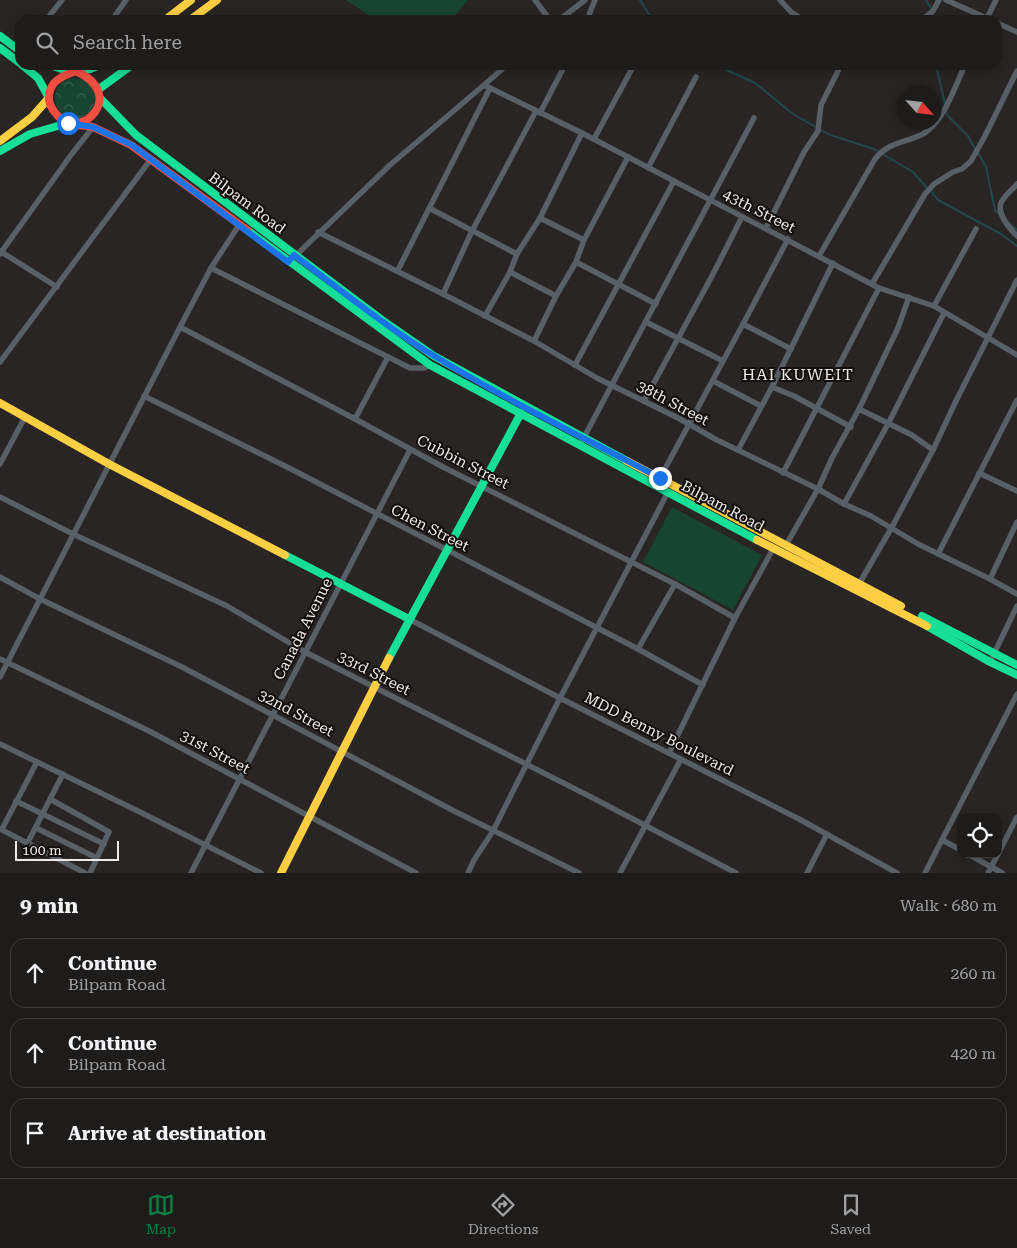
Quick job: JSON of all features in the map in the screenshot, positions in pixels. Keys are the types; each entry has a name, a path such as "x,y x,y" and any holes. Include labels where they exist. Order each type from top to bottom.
{"main road":[{"path":"172,15 191,0"},
{"path":"197,15 217,0"},
{"path":"0,36 15,47"},
{"path":"0,48 15,59"},
{"path":"28,70 38,78 48,98 52,112 56,117 70,124"},
{"path":"0,142 40,111 48,98 55,80 74,70"},
{"path":"0,151 30,134 83,122 92,117 98,108 99,89 89,76 78,70"},
{"path":"99,89 125,70"},
{"name":"Bilpam Road","path":"100,98 136,136 382,320 434,356 668,492 773,549 915,619 1017,676"},
{"name":"Bilpam Road","path":"70,124 93,127 116,137 151,159 430,365 582,442 660,478 859,584 1017,665"},
{"path":"0,403 109,464 408,619"},
{"path":"281,873 311,817 408,619 521,412"}],"street":[{"path":"50,15 62,0"},
{"path":"116,15 126,0"},
{"path":"566,15 585,0"},
{"path":"589,15 595,0"},
{"path":"780,0 796,15"},
{"path":"928,15 933,11 939,0"},
{"path":"946,0 979,15"},
{"path":"990,15 996,0"},
{"path":"537,1 547,15"},
{"path":"1002,25 1017,32"},
{"path":"288,262 390,165 487,86 502,70"},
{"path":"443,294 472,231 562,70"},
{"path":"594,139 631,70"},
{"path":"766,228 804,152 819,129 821,105 838,70"},
{"path":"819,256 876,158 887,147 922,134 932,127 940,117 963,70"},
{"path":"872,284 924,194 934,184 953,172 962,169 971,161 1017,71"},
{"path":"648,168 696,77"},
{"path":"398,270 487,86"},
{"name":"43th Street","path":"487,86 594,139 879,288 934,306 1017,355"},
{"path":"582,442 754,118"},
{"path":"57,288 0,253 93,127"},
{"path":"485,316 510,272 517,254 540,218 582,133"},
{"path":"534,341 556,296 576,262 584,240 628,158"},
{"path":"0,362 57,288 151,159"},
{"path":"574,365 674,181"},
{"path":"1017,184 1001,203 1008,227 1017,236"},
{"path":"429,208 517,254"},
{"path":"644,402 742,217"},
{"path":"540,218 584,240"},
{"path":"0,677 211,268 239,225"},
{"path":"934,306 976,229"},
{"name":"38th Street","path":"318,232 398,270 534,341 574,365 644,402 892,527 938,554 1017,594"},
{"path":"660,478 788,239"},
{"path":"576,262 656,304"},
{"path":"738,450 772,387 833,263"},
{"path":"211,268 410,368 424,368 430,365"},
{"path":"510,272 556,296"},
{"path":"859,584 933,450 1017,280"},
{"path":"783,473 879,288"},
{"path":"786,545 860,409 898,328 909,297"},
{"path":"844,504 888,424 944,313"},
{"path":"646,322 723,361"},
{"path":"744,324 791,349"},
{"name":"Cubbin Street","path":"180,327 410,450 675,584 736,618"},
{"path":"355,419 388,356"},
{"path":"713,381 761,406"},
{"path":"772,387 794,396 851,427"},
{"name":"Chen Street","path":"144,396 293,470 638,649 703,685"},
{"path":"938,554 1017,400"},
{"path":"860,409 912,436 933,450"},
{"path":"0,464 25,417"},
{"name":"Canada Avenue","path":"192,873 410,450"},
{"path":"979,473 1017,491"},
{"path":"468,873 493,831 668,492"},
{"name":"33rd Street","path":"0,497 73,534 227,606 305,652 736,873"},
{"path":"990,579 1017,522"},
{"path":"669,753 736,618 773,549"},
{"name":"32nd Street","path":"0,578 182,666 308,735 493,831 579,873"},
{"path":"638,649 675,584"},
{"path":"990,662 1017,606"},
{"name":"MDD Benny Boulevard","path":"408,619 827,834 897,873"},
{"name":"31st Street","path":"0,659 148,731 416,873"},
{"path":"925,873 1017,694"},
{"path":"0,744 261,873"},
{"path":"620,873 681,759"},
{"path":"37,762 1,829 85,873"},
{"path":"28,842 63,774"},
{"path":"50,799 108,831 109,835 90,873"},
{"path":"16,801 104,844"},
{"path":"1002,846 1017,817"},
{"path":"36,828 97,858"},
{"path":"807,873 827,834"},
{"path":"942,840 957,848"},
{"path":"974,858 990,870 1002,873"},
{"path":"990,870 996,858"}],"green space":[{"path":"346,0 468,0 455,15 368,15"},
{"path":"79,78 86,81 92,87 95,98 94,106 86,115 79,118 71,118 64,115 56,106 55,94 58,87 67,79"},
{"path":"672,507 762,555 733,610 643,562"}],"waterway":[{"path":"640,0 649,15"},
{"path":"926,0 931,8"},
{"path":"727,70 755,83 793,114 830,135 874,149 913,172 927,188"},
{"path":"937,70 945,104"},
{"path":"946,111 947,115 968,136 975,149"},
{"path":"978,153 986,167 995,210 1000,215"},
{"path":"931,191 938,200 1001,234 1017,246"},
{"path":"1009,223 1017,230"}],"traffic: fast":[{"path":"0,36 15,47"},
{"path":"0,48 15,59"},
{"path":"28,70 38,78 48,96"},
{"path":"64,70 70,72"},
{"path":"76,71 83,70"},
{"path":"99,89 125,70"},
{"path":"100,98 136,135 382,320 434,356 627,461"},
{"path":"0,151 30,134 68,123"},
{"path":"247,230 430,365 757,540"},
{"path":"389,658 521,413"},
{"path":"285,555 409,619"},
{"path":"922,616 1017,665"},
{"path":"927,626 1017,675"}],"traffic: slow":[{"path":"172,15 191,0"},
{"path":"197,15 217,0"},
{"path":"0,141 32,117 48,99"},
{"path":"0,403 109,464 285,555"},
{"path":"627,461 901,606"},
{"path":"757,540 927,626"},
{"path":"281,873 389,658"}],"traffic: jam":[{"path":"76,71 91,81 98,92 99,102 95,112 88,119 78,123 68,122 58,116 50,104 49,98 50,90 55,82 76,71"},
{"path":"72,124 93,127 131,145 247,230"}],"district":[{"name":"HAI KUWEIT","path":"798,374"}],"route":[{"path":"68,123 93,127 132,145 288,262 294,255 434,356 660,478"}]}
